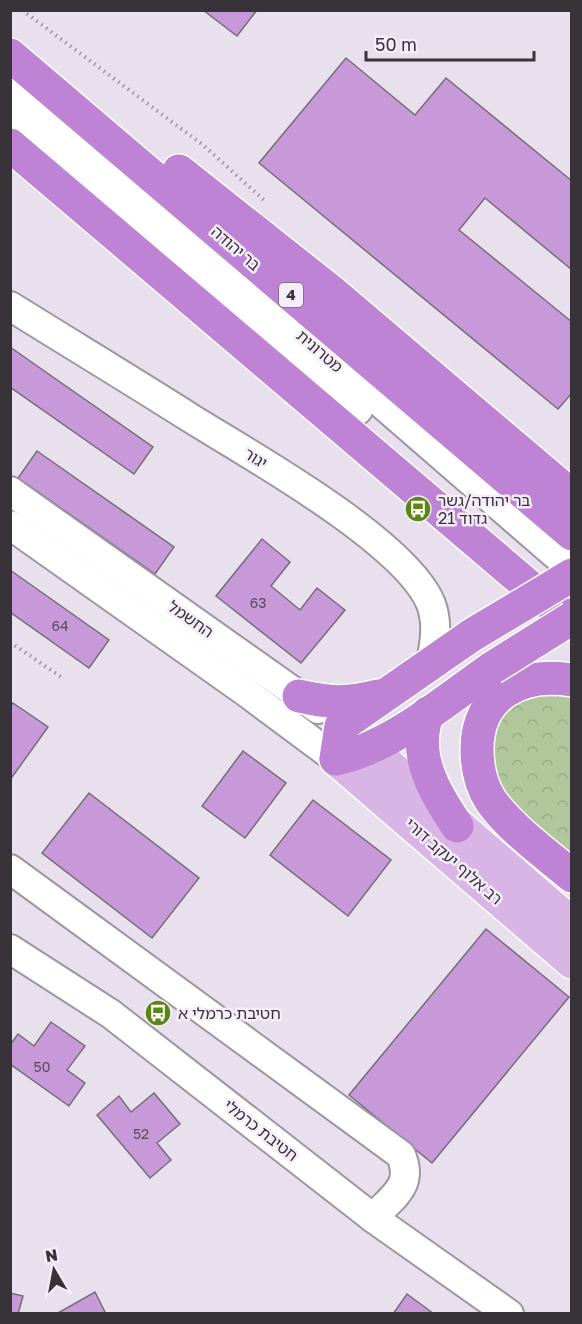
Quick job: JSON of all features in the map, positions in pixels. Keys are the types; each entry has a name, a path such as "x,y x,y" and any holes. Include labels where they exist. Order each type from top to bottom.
{"highway":[{"path":"10,54 115,121 333,293 572,496"},
{"name":"בר יהודה","path":"10,54 572,534"},
{"path":"10,145 572,623"},
{"path":"572,575 472,635 341,726 336,759 370,749 572,618"},
{"path":"572,680 544,678 510,688 497,696 487,707 482,719 477,740 477,761 483,785 492,802 572,876"},
{"path":"299,696 330,703 355,702 385,694"},
{"path":"428,713 422,732 424,763 436,794 457,826"}],"main road":[{"name":"רב אלוף יעקב דורי","path":"370,749 572,924"},
{"name":"רב אלוף יעקב דורי","path":"336,759 572,962"}],"street":[{"name":"מטרונית","path":"10,88 209,254 572,569"},
{"name":"מטרונית","path":"10,117 572,592"},
{"name":"יגור","path":"10,306 303,488 381,545 416,580 431,603 436,623 431,662"},
{"name":"החשמל","path":"10,491 341,726 370,749"},
{"name":"החשמל","path":"10,525 246,692 336,759"},
{"path":"10,869 401,1155 406,1169 405,1183 373,1218"},
{"name":"חטיבת כרמלי","path":"10,949 111,1014 373,1218 509,1314"}],"path":[{"path":"10,642 64,679"}],"green space":[{"path":"571,689 571,856 494,788 491,717 500,703"}],"building":[{"path":"203,10 257,10 237,36"},
{"path":"346,58 415,115 446,78 572,181 572,270 485,198 459,230 572,322 572,393 558,409 259,163"},
{"path":"10,347 153,447 134,474 10,387"},
{"path":"37,451 174,547 155,574 18,478"},
{"path":"262,539 290,562 271,586 300,610 317,588 345,610 301,663 216,596"},
{"path":"10,570 109,640 89,668 10,612"},
{"path":"13,703 48,727 10,780 10,707"},
{"path":"243,751 286,783 245,838 202,806"},
{"path":"89,793 199,878 152,938 42,853"},
{"path":"313,800 391,860 348,916 270,855"},
{"path":"486,929 569,997 432,1163 349,1095"},
{"path":"51,1022 85,1046 67,1070 85,1083 69,1106 10,1064 10,1045 18,1034 34,1046"},
{"path":"154,1093 180,1124 157,1143 171,1160 150,1178 97,1115 119,1096 131,1112"},
{"path":"95,1292 106,1314 56,1314"},
{"path":"10,1293 23,1296 18,1314 10,1314"},
{"path":"407,1294 434,1314 393,1314"}],"place":[{"name":"בר יהודה/גשר גדוד 21","path":"418,509"},
{"name":"חטיבת כרמלי א","path":"158,1013"}]}
